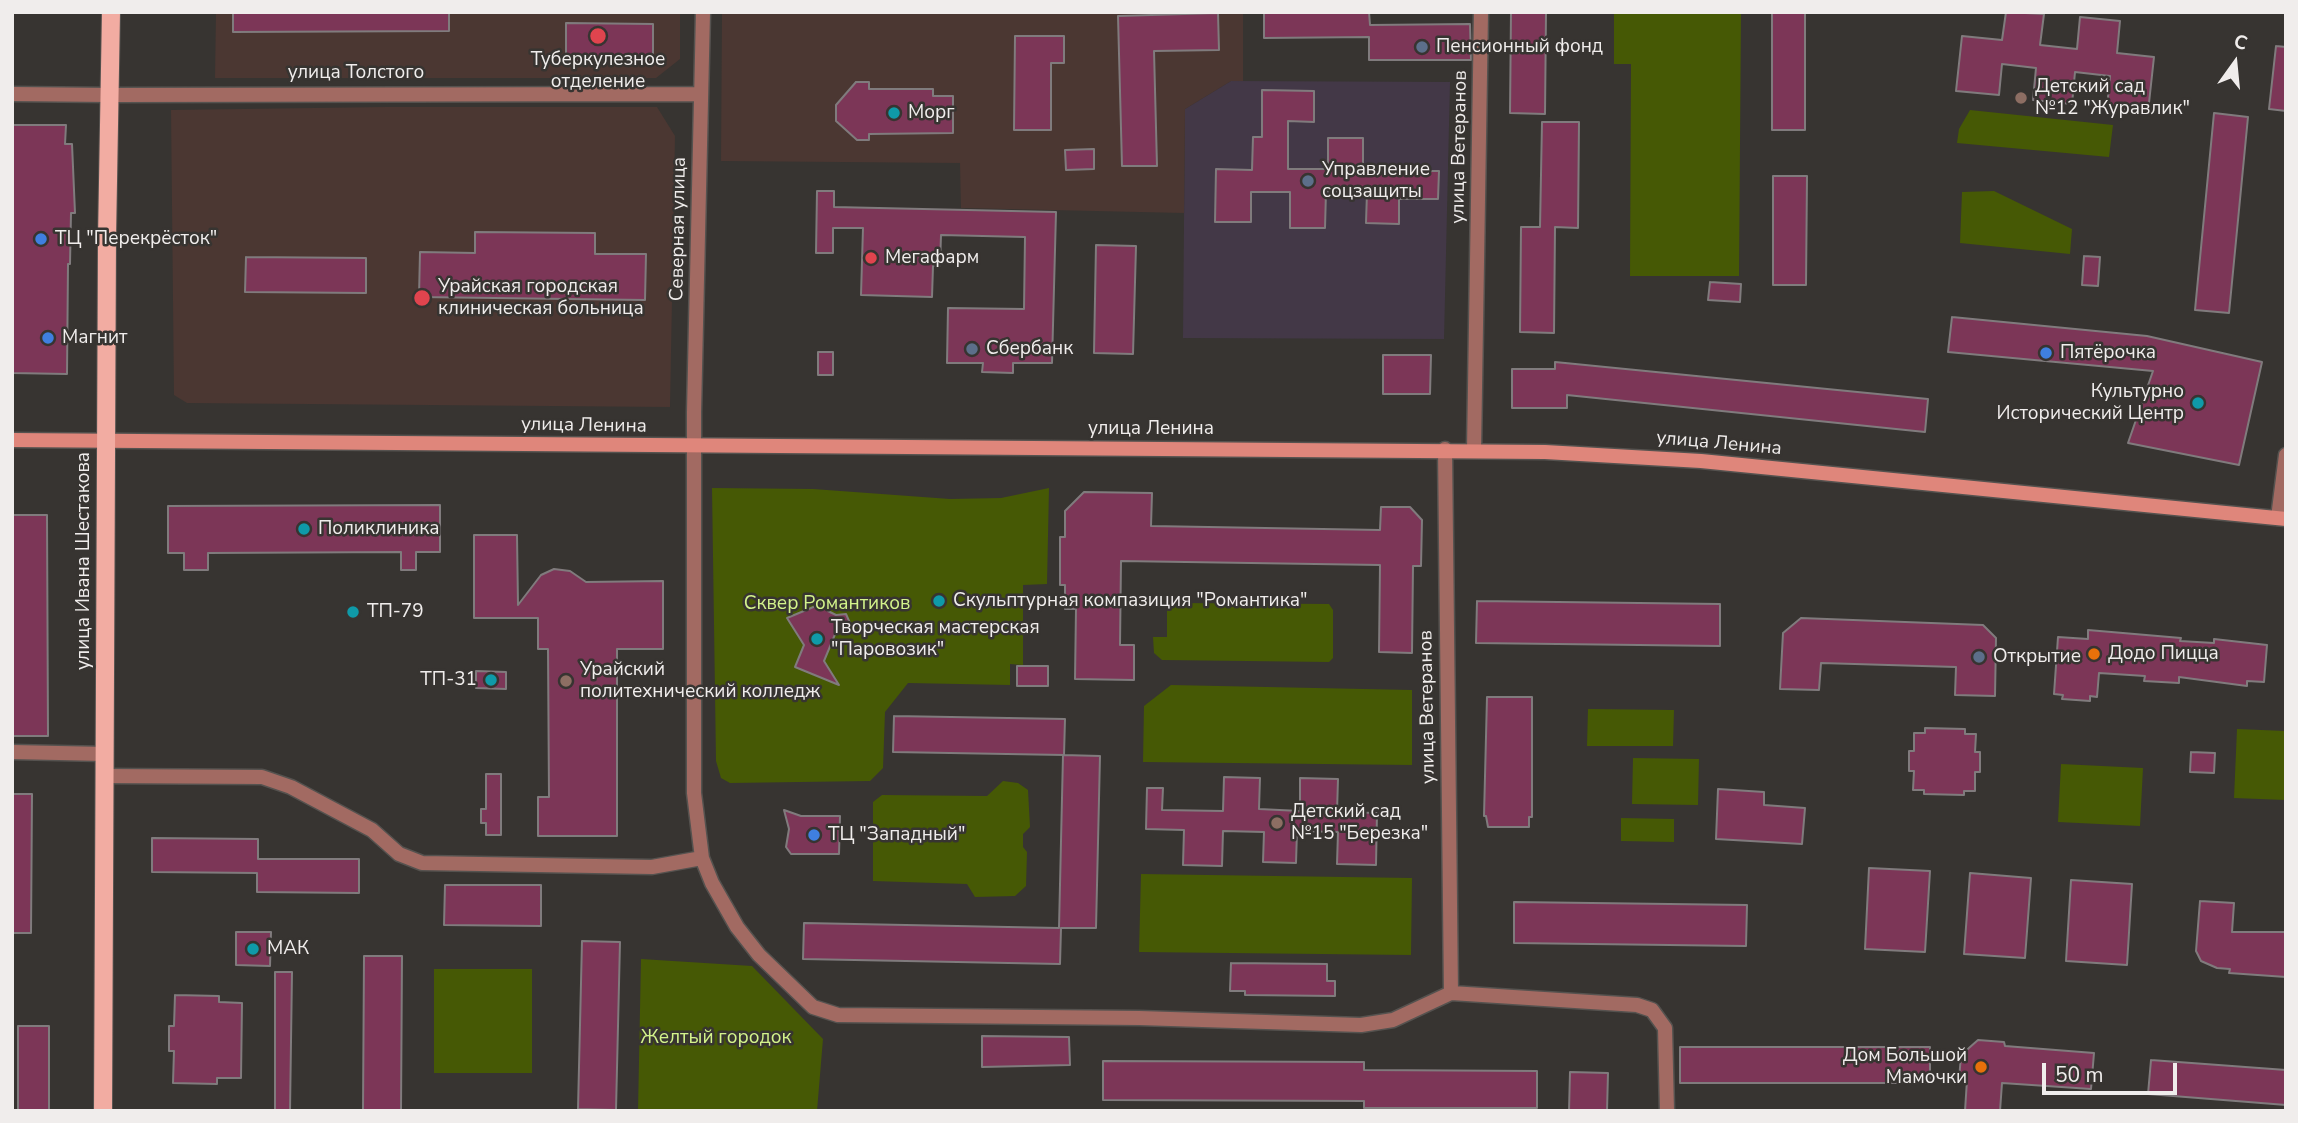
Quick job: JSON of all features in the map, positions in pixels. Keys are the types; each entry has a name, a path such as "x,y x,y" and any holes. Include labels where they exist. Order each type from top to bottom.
{"main road":[{"name":"улица Ивана Шестакова","path":"103,1111 111,12"},
{"name":"улица Ленина","path":"12,440 1445,449 1701,461 2282,518"}],"street":[{"name":"Северная улица","path":"703,12 694,446 694,793 702,858 724,906 759,955 813,1007 838,1015 1139,1018 1361,1025 1393,1020 1451,993"},
{"name":"улица Ветеранов","path":"1474,450 1481,12"},
{"name":"улица Толстого","path":"12,94 701,94"},
{"name":"улица Ветеранов","path":"1445,449 1451,993"},
{"path":"2282,518 2286,455"},
{"path":"12,752 105,754"},
{"path":"105,776 262,777 291,787 361,824 399,854 422,863 653,867 702,858"},
{"path":"1451,993 1637,1005 1652,1010 1661,1021 1667,1038 1667,1111"}],"shaded area":[{"path":"216,12 680,12 680,59 656,78 215,78"},
{"path":"722,12 1243,12 1243,81 1231,81 1185,109 1184,213 961,208 960,163 721,161"},
{"path":"1231,81 1450,82 1444,339 1183,338 1185,109"},
{"name":"Урайская городская клиническая больница","path":"657,107 675,136 670,407 187,403 174,395 171,110"}],"green space":[{"path":"1614,12 1741,12 1739,276 1630,276 1631,64 1614,64"},
{"path":"1970,110 2113,125 2109,157 1957,143 1959,129"},
{"path":"1994,191 2072,229 2070,254 1960,243 1962,192"},
{"name":"Сквер Романтиков","path":"712,488 813,489 950,499 1001,498 1049,488 1047,584 1023,585 1023,665 1010,664 1010,685 908,683 885,712 883,768 870,781 730,783 721,778 716,761"},
{"path":"1175,603 1329,604 1333,610 1333,658 1329,662 1162,660 1154,653 1153,637 1167,637 1167,610"},
{"path":"1171,685 1412,690 1412,765 1143,762 1144,706"},
{"path":"1588,709 1674,710 1673,746 1587,746"},
{"path":"2237,729 2286,731 2286,800 2234,798"},
{"path":"1633,758 1699,759 1698,805 1632,804"},
{"path":"2061,764 2143,768 2140,826 2058,822"},
{"path":"1003,781 1018,783 1028,790 1030,827 1023,834 1023,847 1027,852 1026,886 1015,896 975,897 967,884 873,881 873,802 882,795 987,796"},
{"path":"1621,818 1674,819 1674,842 1621,841"},
{"path":"1141,874 1412,878 1411,955 1139,952"},
{"name":"Желтый городок","path":"641,959 752,966 823,1039 817,1111 638,1111"},
{"path":"434,969 532,969 532,1073 434,1073"}],"building":[{"path":"233,12 449,12 449,31 233,32"},
{"path":"1264,12 1369,12 1370,25 1470,24 1471,60 1369,60 1369,37 1264,38"},
{"path":"1511,12 1546,12 1545,114 1510,113"},
{"path":"1772,12 1805,12 1805,130 1772,130"},
{"path":"2006,12 2044,14 2040,45 2077,49 2080,17 2120,21 2117,53 2154,57 2148,112 2107,108 2110,76 2075,72 2072,104 2033,100 2036,68 2002,64 1999,95 1956,91 1962,36 2002,40"},
{"path":"1218,13 1219,50 1154,51 1157,166 1122,166 1118,16"},
{"path":"566,23 653,24 653,61 566,61"},
{"path":"1015,36 1064,36 1064,63 1051,63 1051,130 1014,130"},
{"path":"2276,46 2286,47 2286,111 2269,109"},
{"name":"Морг","path":"856,82 869,82 869,89 933,89 933,96 953,96 953,133 869,134 869,140 857,140 836,121 836,105"},
{"name":"Управление соцзащиты","path":"1262,90 1314,91 1314,122 1288,121 1288,169 1328,169 1328,138 1363,138 1363,171 1439,171 1438,199 1399,199 1399,224 1366,223 1367,192 1326,191 1325,228 1290,228 1290,192 1251,192 1251,222 1215,222 1216,169 1252,170 1253,137 1262,137"},
{"path":"2214,113 2248,117 2229,313 2195,310"},
{"path":"1542,122 1579,122 1578,228 1555,227 1554,333 1520,332 1521,227 1540,227"},
{"name":"ТЦ \"Перекрёсток\"","path":"12,125 66,125 65,144 72,144 75,213 71,213 68,264 67,374 12,373"},
{"path":"1094,149 1094,169 1066,170 1065,150"},
{"path":"1773,176 1807,176 1806,285 1773,285"},
{"path":"817,191 834,191 834,207 1056,212 1052,363 1013,363 1013,373 982,372 983,363 947,363 948,308 1024,309 1025,237 941,235 940,266 933,266 932,297 861,295 863,228 833,228 833,253 816,253"},
{"path":"475,232 595,233 595,254 646,254 645,300 419,297 420,252 475,253"},
{"path":"1096,245 1136,246 1133,354 1094,353"},
{"path":"2084,256 2100,257 2098,286 2082,285"},
{"path":"246,257 366,258 366,293 245,292"},
{"path":"1710,282 1741,284 1740,302 1708,300"},
{"name":"Культурно Исторический Центр","path":"1952,317 2147,336 2262,362 2239,465 2128,443 2153,371 1948,352"},
{"path":"818,352 833,352 833,375 818,375"},
{"path":"1383,355 1431,355 1430,394 1383,394"},
{"path":"1555,362 1928,399 1925,432 1567,395 1567,408 1512,408 1512,369 1555,369"},
{"path":"1084,492 1152,493 1151,526 1380,530 1381,507 1410,507 1422,520 1421,566 1413,566 1412,653 1379,652 1380,565 1121,561 1120,645 1134,645 1134,680 1075,679 1076,609 1065,609 1065,585 1060,585 1060,537 1065,537 1065,511"},
{"name":"Поликлиника","path":"440,505 440,552 416,552 416,570 401,570 401,552 208,553 208,570 184,570 184,553 168,553 168,506"},
{"path":"12,515 47,515 48,736 12,736"},
{"path":"474,535 517,535 518,605 541,575 554,569 570,571 586,582 663,581 663,649 617,649 617,836 538,836 538,797 549,797 548,649 538,649 538,618 474,618"},
{"path":"1477,601 1720,604 1720,646 1476,643"},
{"name":"Творческая мастерская \"Паровозик\"","path":"823,603 828,611 836,615 846,614 853,630 836,632 824,661 839,685 795,667 804,645 787,618"},
{"path":"1801,618 1983,625 1996,638 1995,696 1955,695 1956,667 1821,663 1819,690 1780,689 1783,633"},
{"path":"2088,630 2181,638 2180,641 2214,643 2214,639 2267,645 2264,682 2247,681 2247,686 2179,677 2179,683 2144,681 2145,676 2099,673 2097,697 2090,696 2090,701 2062,699 2063,695 2054,694 2058,637 2088,639"},
{"path":"1017,666 1048,666 1048,686 1017,686"},
{"name":"ТП-31","path":"476,671 506,672 506,689 476,688"},
{"path":"1487,697 1532,697 1532,817 1529,817 1529,827 1488,827 1484,816"},
{"path":"894,716 1065,719 1064,755 893,752"},
{"path":"1925,728 1965,729 1965,734 1976,734 1975,752 1980,752 1980,772 1975,772 1975,791 1964,791 1964,795 1924,794 1924,790 1913,790 1914,771 1909,771 1909,751 1914,751 1914,733 1925,733"},
{"path":"2191,752 2215,753 2214,773 2190,772"},
{"path":"1063,755 1100,756 1096,928 1061,928 1060,964 803,959 804,923 1059,928"},
{"path":"486,774 501,774 501,835 486,835 486,823 481,823 481,809 486,809"},
{"path":"1224,777 1260,778 1259,809 1300,811 1300,778 1338,779 1337,812 1377,813 1376,865 1337,864 1338,832 1297,831 1296,863 1263,862 1264,832 1223,831 1222,866 1183,865 1184,830 1146,829 1147,788 1163,788 1162,810 1223,811"},
{"path":"1718,789 1764,792 1764,805 1805,808 1802,844 1716,839"},
{"path":"12,794 32,794 31,933 12,933"},
{"name":"ТЦ \"Западный\"","path":"784,810 801,816 840,816 839,854 791,854 786,847 789,829"},
{"path":"152,838 258,839 258,859 359,859 359,893 257,892 257,873 152,872"},
{"path":"1869,868 1930,871 1925,952 1865,949"},
{"path":"1970,873 2031,878 2025,958 1964,954"},
{"path":"2071,880 2132,884 2127,965 2066,961"},
{"path":"445,885 541,885 541,926 444,925"},
{"path":"2200,901 2234,903 2232,932 2286,932 2286,977 2229,973 2230,969 2217,968 2201,961 2196,951"},
{"path":"1514,902 1747,905 1746,946 1514,943"},
{"name":"МАК","path":"236,932 271,932 270,966 236,965"},
{"path":"582,941 620,942 616,1110 578,1109"},
{"path":"364,956 402,956 401,1111 363,1111"},
{"path":"1231,963 1327,964 1327,981 1335,981 1335,996 1245,995 1245,991 1230,991"},
{"path":"275,972 292,972 290,1111 275,1111"},
{"path":"175,995 219,996 219,1002 242,1003 241,1078 217,1078 217,1084 173,1083 174,1051 169,1051 169,1026 174,1026"},
{"path":"18,1026 49,1026 49,1111 18,1111"},
{"path":"982,1036 1069,1037 1070,1065 982,1067"},
{"path":"1978,1040 2004,1042 2005,1046 2094,1053 2091,1089 2002,1083 2000,1111 1965,1111 1967,1080 1959,1080 1961,1055"},
{"path":"1680,1047 1930,1047 1930,1083 1680,1083"},
{"path":"2151,1060 2286,1070 2286,1105 2148,1094"},
{"path":"1103,1061 1364,1062 1364,1070 1537,1071 1537,1108 1364,1108 1364,1101 1103,1100"},
{"path":"1570,1072 1608,1073 1607,1111 1569,1111"}],"place":[{"name":"Туберкулезное отделение","path":"598,36"},
{"name":"Пенсионный фонд","path":"1422,47"},
{"name":"Детский сад №12 \"Журавлик\"","path":"2021,98"},
{"name":"Морг","path":"894,113"},
{"name":"Управление соцзащиты","path":"1308,181"},
{"name":"ТЦ \"Перекрёсток\"","path":"41,239"},
{"name":"Мегафарм","path":"871,258"},
{"name":"Урайская городская клиническая больница","path":"422,298"},
{"name":"Магнит","path":"48,338"},
{"name":"Сбербанк","path":"972,349"},
{"name":"Пятёрочка","path":"2046,353"},
{"name":"Культурно Исторический Центр","path":"2198,403"},
{"name":"Поликлиника","path":"304,529"},
{"name":"Скульптурная компазиция \"Романтика\"","path":"939,601"},
{"name":"ТП-79","path":"353,612"},
{"name":"Творческая мастерская \"Паровозик\"","path":"817,639"},
{"name":"Додо Пицца","path":"2094,654"},
{"name":"Открытие","path":"1979,657"},
{"name":"ТП-31","path":"491,680"},
{"name":"Урайский политехнический колледж","path":"566,681"},
{"name":"Детский сад №15 \"Березка\"","path":"1277,823"},
{"name":"ТЦ \"Западный\"","path":"814,835"},
{"name":"МАК","path":"253,949"},
{"name":"Дом Большой Мамочки","path":"1981,1067"}]}
